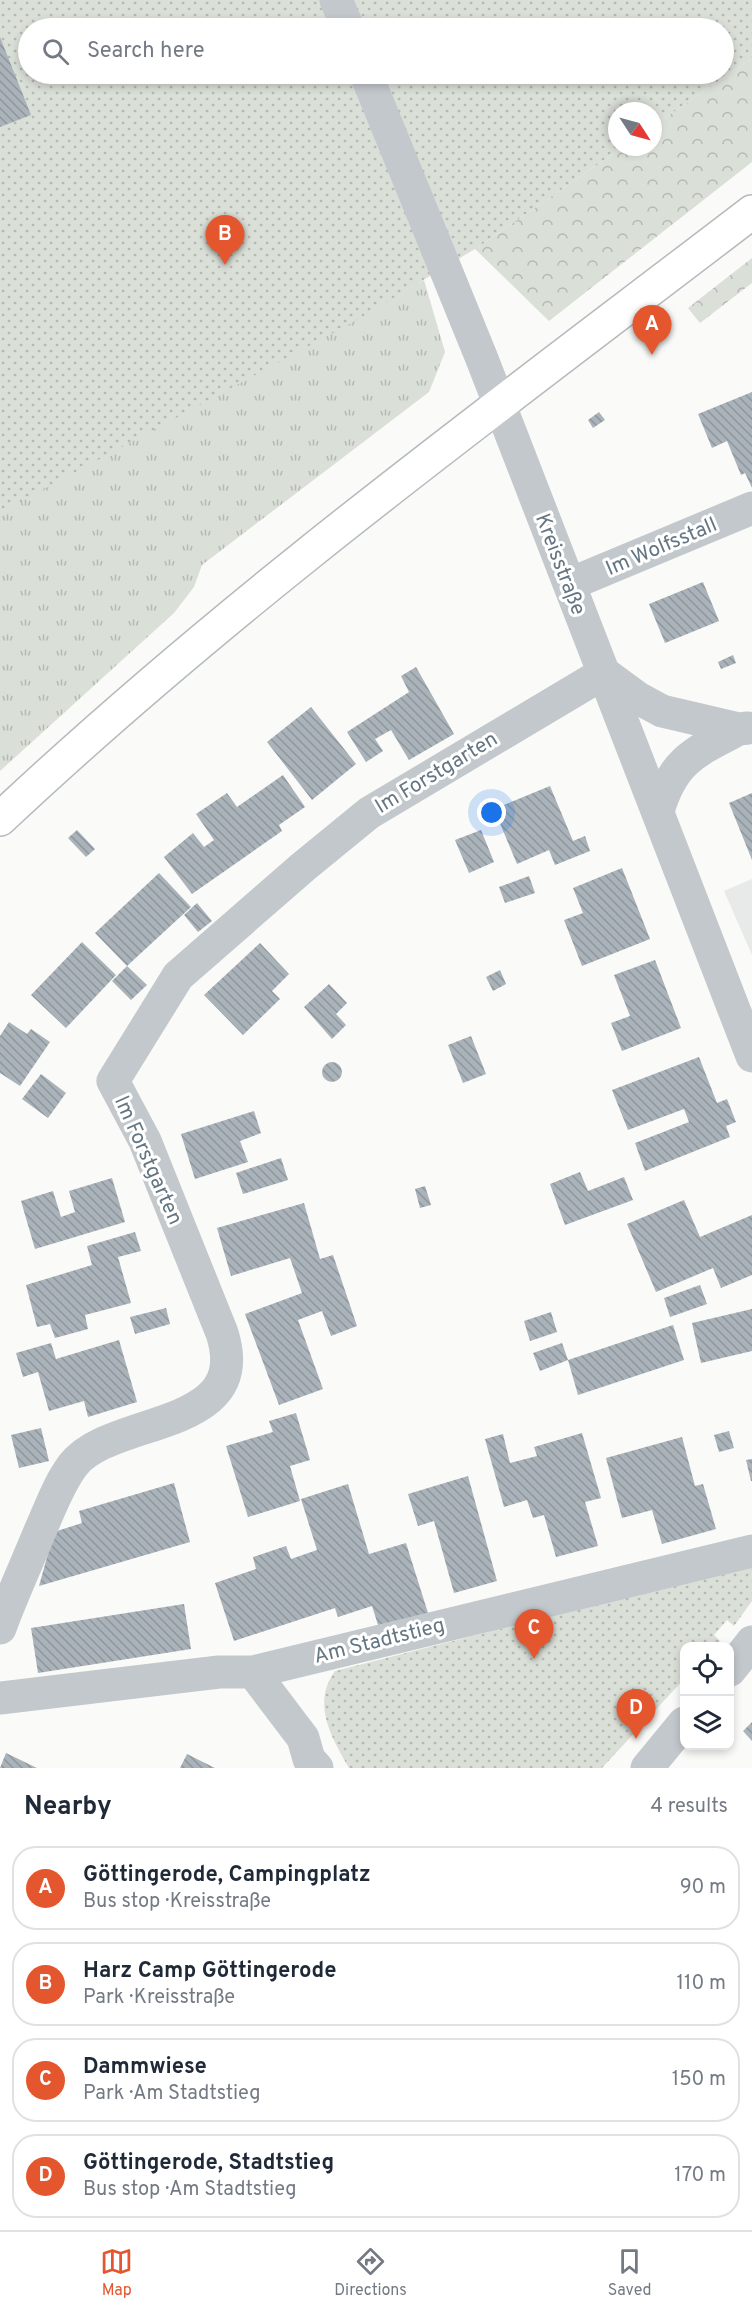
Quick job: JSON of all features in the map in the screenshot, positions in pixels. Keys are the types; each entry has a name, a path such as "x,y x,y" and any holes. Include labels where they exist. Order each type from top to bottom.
{"main road":[{"path":"0,819 80,744 322,542 752,212"}],"street":[{"path":"336,0 344,18"},
{"name":"Kreisstraße","path":"370,84 482,359 752,1056"},
{"name":"Im Wolfsstall","path":"570,585 752,508"},
{"path":"604,673 638,698 662,711 746,728"},
{"name":"Im Forstgarten","path":"0,1628 58,1490 73,1465 96,1446 190,1412 218,1387 225,1372 226,1346 222,1334 145,1141 113,1081 158,1006 178,976 193,962 369,813 604,673"},
{"path":"658,811 664,788 674,772 704,747 746,728"},
{"name":"Am Stadtstieg","path":"0,1698 219,1672 253,1672 752,1551"},
{"path":"734,1664 752,1642"},
{"path":"253,1672 303,1738 309,1759 317,1768"},
{"path":"647,1768 680,1729"}],"shaded area":[{"path":"752,879 752,955 724,891"}],"green space":[{"path":"0,0 752,0 752,58 734,70 734,18 18,18 18,84 714,84 662,120 662,102 608,102 608,156 610,156 475,249 355,321 0,513"},
{"path":"752,58 752,162 549,321 475,249 610,156 662,156 662,120 714,84 734,84 734,70"},
{"path":"752,258 752,283 700,323 688,308"},
{"path":"424,280 445,352 429,392 202,565 194,587 174,613 0,771 0,512"},
{"path":"752,1565 752,1601 734,1626 727,1620 714,1635 719,1642 680,1642 680,1683 602,1768 349,1768 331,1733 324,1708 328,1683 335,1671"}],"building":[{"path":"0,37 31,115 0,127"},
{"path":"752,392 752,488 745,473 741,475 727,441 712,448 698,414"},
{"path":"599,412 605,420 593,428 588,420"},
{"path":"703,582 719,621 665,643 649,604"},
{"path":"733,655 736,663 721,669 718,662"},
{"path":"416,667 454,734 409,760 391,730 375,739 383,751 366,762 347,732 409,692 401,676"},
{"path":"311,707 356,764 312,800 267,742"},
{"path":"283,775 305,807 279,825 282,831 192,894 164,857 193,833 204,847 214,840 196,814 227,793 237,807"},
{"path":"550,786 573,841 585,836 590,851 555,865 549,850 517,864 494,809"},
{"path":"752,793 752,860 729,803"},
{"path":"77,830 95,849 86,857 68,838"},
{"path":"481,830 494,862 469,873 455,840"},
{"path":"622,868 650,939 582,966 564,920 583,913 573,888"},
{"path":"159,873 191,907 127,966 95,933"},
{"path":"529,876 535,893 505,903 499,887"},
{"path":"197,903 212,921 198,932 184,915"},
{"path":"82,942 116,975 66,1028 31,995"},
{"path":"260,943 289,974 272,991 280,999 243,1035 204,995"},
{"path":"655,960 681,1028 622,1051 611,1023 630,1016 614,975"},
{"path":"127,966 147,985 131,1000 112,981"},
{"path":"500,970 506,984 493,991 486,977"},
{"path":"329,984 347,1003 336,1014 346,1025 332,1039 304,1007"},
{"path":"9,1022 27,1034 31,1029 50,1042 20,1086 0,1073 0,1036"},
{"path":"471,1036 486,1074 463,1083 448,1045"},
{"path":"699,1057 717,1103 727,1099 736,1122 726,1126 730,1137 645,1171 635,1143 689,1122 684,1109 628,1130 612,1090"},
{"path":"332,1062 339,1065 342,1072 339,1079 332,1082 325,1079 322,1072 325,1065"},
{"path":"41,1074 66,1093 48,1118 22,1099"},
{"path":"254,1111 261,1133 240,1141 248,1162 195,1179 181,1134"},
{"path":"281,1158 288,1180 243,1194 236,1173"},
{"path":"580,1172 588,1191 624,1177 633,1200 565,1225 550,1184"},
{"path":"112,1178 125,1222 35,1249 21,1201 53,1191 61,1217 75,1212 69,1191"},
{"path":"425,1186 431,1205 420,1208 415,1189"},
{"path":"684,1200 700,1237 752,1215 752,1275 721,1288 713,1268 656,1292 627,1224"},
{"path":"304,1203 320,1259 333,1255 357,1326 331,1336 322,1311 298,1320 323,1389 279,1405 245,1314 302,1293 290,1258 231,1276 217,1228"},
{"path":"135,1232 141,1251 118,1257 131,1303 85,1315 88,1329 55,1338 50,1324 37,1327 26,1285 92,1265 87,1246"},
{"path":"700,1285 707,1304 670,1317 664,1298"},
{"path":"166,1308 170,1324 135,1334 130,1317"},
{"path":"752,1309 752,1351 701,1363 692,1323"},
{"path":"551,1312 557,1332 530,1341 524,1321"},
{"path":"673,1325 684,1360 578,1395 568,1360"},
{"path":"119,1340 137,1402 88,1417 84,1401 49,1411 38,1372 23,1377 16,1353 51,1343 56,1359"},
{"path":"562,1343 568,1360 540,1371 533,1353"},
{"path":"296,1413 310,1460 290,1466 300,1501 248,1517 226,1446 273,1432 269,1421"},
{"path":"41,1428 49,1461 19,1468 11,1435"},
{"path":"729,1431 734,1448 719,1452 714,1435"},
{"path":"582,1433 601,1498 585,1502 598,1546 556,1557 544,1515 533,1518 527,1500 504,1507 485,1439 503,1434 510,1463 537,1456 534,1447"},
{"path":"682,1437 695,1486 703,1484 716,1529 662,1544 652,1510 622,1518 606,1458"},
{"path":"752,1459 752,1481 751,1481 746,1460"},
{"path":"468,1476 497,1581 454,1593 434,1521 418,1526 408,1494"},
{"path":"174,1483 190,1542 39,1586 54,1532 82,1523 79,1511"},
{"path":"348,1484 369,1554 406,1543 428,1613 379,1628 372,1606 338,1617 335,1608 234,1641 215,1583 256,1569 253,1557 286,1546 291,1559 317,1550 301,1499"},
{"path":"184,1604 191,1649 38,1673 31,1628"},
{"path":"752,1722 752,1741 743,1731"},
{"path":"6,1753 37,1768 0,1768"},
{"path":"187,1754 215,1768 180,1768"}],"place":[{"name":"Harz Camp Göttingerode","path":"225,265"},
{"name":"Göttingerode, Campingplatz","path":"652,355"},
{"name":"Dammwiese","path":"534,1659"},
{"name":"Göttingerode, Stadtstieg","path":"636,1739"}]}
